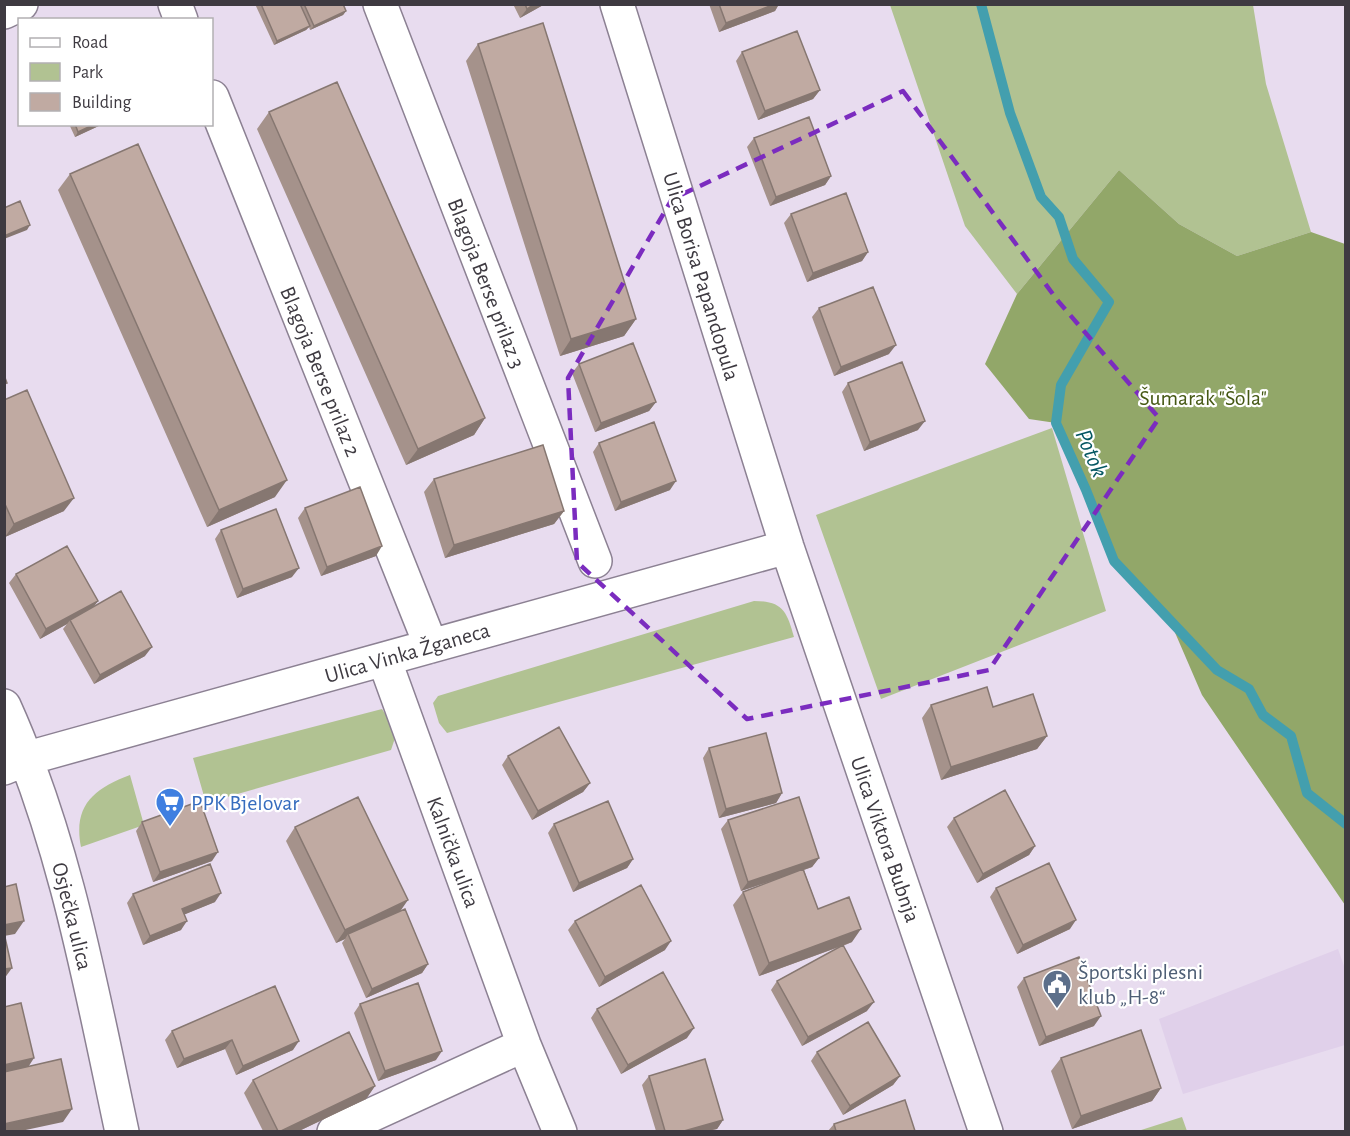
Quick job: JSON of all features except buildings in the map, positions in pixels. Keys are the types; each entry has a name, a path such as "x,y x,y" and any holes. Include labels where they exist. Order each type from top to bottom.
{"street":[{"path":"4,12 21,4"},
{"name":"Blagoja Berse prilaz 3","path":"380,4 595,561"},
{"name":"Ulica Borisa Papandopula","path":"617,4 786,547"},
{"name":"Blagoja Berse prilaz 2","path":"213,100 431,646"},
{"name":"Ulica Vinka Žganeca","path":"16,763 786,547"},
{"name":"Ulica Viktora Bubnja","path":"786,547 986,1131"},
{"name":"Kalnička ulica","path":"384,659 524,1045 560,1131"},
{"name":"Osječka ulica","path":"4,706 16,763 69,887 122,1131"},
{"path":"334,1131 524,1045"}],"highlighted area":[{"path":"903,91 1058,301 1159,418 989,670 747,719 577,562 568,378 672,199"}],"shaded area":[{"path":"1338,949 1345,969 1345,1045 1183,1094 1159,1019"}],"green space":[{"path":"890,5 1253,5 1266,84 1311,232 1237,256 1179,224 1119,170 1017,294 965,226"},
{"name":"Šumarak \"Šola\"","path":"1119,170 1179,224 1237,256 1311,232 1345,244 1345,905 1202,695 1170,621 1114,561 1075,460 1056,423 1029,419 985,364 1017,294"},
{"path":"1052,428 1106,611 881,699 816,515"},
{"path":"754,601 771,603 782,609 789,620 794,637 447,733 439,723 433,703 438,696"},
{"path":"382,709 397,732 391,750 206,803 193,758"},
{"path":"130,775 144,825 81,847 80,820 89,801 106,786"},
{"path":"1182,1117 1187,1131 1138,1131"}],"waterway":[{"name":"Potok","path":"981,4 1010,113 1041,197 1059,217 1073,259 1109,302 1061,385 1056,423 1114,561 1217,670 1249,689 1263,715 1291,736 1307,793 1346,824"}],"place":[{"name":"PPK Bjelovar","path":"170,828"},
{"name":"Športski plesni klub „H-8“","path":"1057,1010"}]}
